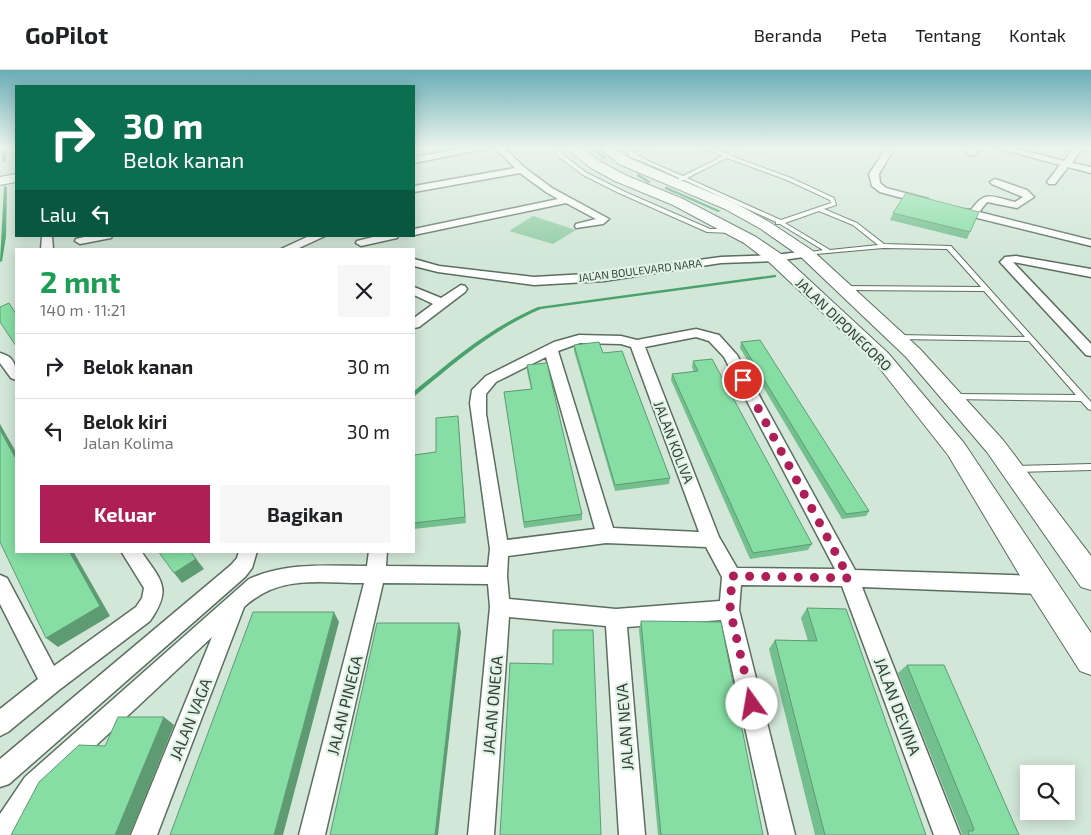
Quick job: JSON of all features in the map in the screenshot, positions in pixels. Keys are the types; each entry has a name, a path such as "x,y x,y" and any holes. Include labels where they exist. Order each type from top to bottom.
{"street":[{"path":"415,190 453,183"},
{"path":"541,183 566,200 604,219 600,222 580,226"},
{"name":"JALAN DIPONEGORO","path":"631,183 678,202 735,231 775,258 881,357 956,449 1041,585 1091,660"},
{"name":"JALAN DIPONEGORO","path":"683,183 730,206 773,224 913,353 995,446 1091,578"},
{"path":"875,183 876,187 973,214 1091,243"},
{"path":"973,214 983,200 986,199 1017,205 1029,198 1024,192 997,183"},
{"path":"415,232 566,200"},
{"path":"704,215 722,214 730,211 730,206"},
{"path":"80,242 102,237"},
{"path":"358,241 386,237"},
{"path":"288,248 311,239"},
{"path":"358,241 372,248"},
{"name":"JALAN BOULEVARD NARA","path":"415,262 438,269 534,281 604,277 720,260 775,258 807,254"},
{"path":"1091,273 1016,259 1009,259 1006,262 1091,352"},
{"path":"415,323 461,289"},
{"path":"415,291 441,304"},
{"name":"JALAN DEVINA","path":"638,344 696,334 714,338 730,355 849,578 947,835"},
{"path":"606,535 551,350 568,341 579,339 621,340 638,344"},
{"name":"JALAN KOLIVA","path":"638,344 711,540 732,576"},
{"name":"JALAN ONEGA","path":"481,835 500,607 497,576 499,549 477,400 482,385 551,350"},
{"path":"0,357 7,361 15,374"},
{"path":"956,449 995,446"},
{"path":"499,549 606,535 711,540"},
{"path":"0,724 51,682 143,614 152,601 154,587 131,553"},
{"path":"0,775 238,571 245,562 247,553"},
{"name":"JALAN PINEGA","path":"312,835 376,574 378,553"},
{"path":"3,835 13,816 34,786 236,602 264,581 279,576 300,574 497,576"},
{"path":"782,835 730,610 732,576 1041,585"},
{"path":"0,584 6,612 51,682"},
{"name":"JALAN VAGA","path":"144,835 236,602"},
{"path":"500,607 616,618 730,610"},
{"name":"JALAN NEVA","path":"616,618 632,835"}],"lane":[{"path":"602,183 709,231 735,231"},
{"path":"684,183 830,252"},
{"path":"773,224 834,204 832,199 797,183"},
{"path":"819,209 855,224 883,246"},
{"path":"807,254 883,246 949,247 1091,407"},
{"path":"843,288 986,289"},
{"path":"896,338 1031,339"},
{"path":"952,397 1083,398"},
{"path":"1011,469 1091,467"}],"green space":[{"path":"533,216 576,230 553,244 509,231"}],"building":[{"path":"906,193 979,212 970,232 893,213"},
{"path":"9,303 15,312 15,344 0,322 0,307"},
{"path":"760,340 869,511 846,514 741,342"},
{"path":"599,342 603,353 622,351 670,478 615,485 574,345"},
{"path":"712,359 812,544 753,553 672,374 698,371 693,361"},
{"path":"547,363 582,514 524,522 504,392 532,389 527,365"},
{"path":"458,416 465,517 415,523 415,455 436,452 436,418"},
{"path":"0,430 15,457 15,553 70,553 100,606 46,638 0,542"},
{"path":"159,553 192,553 196,559 174,573"},
{"path":"807,608 846,609 926,835 825,835 775,640 817,641"},
{"path":"253,612 334,612 274,835 170,835"},
{"path":"641,621 721,622 763,835 661,835"},
{"path":"377,623 459,623 435,835 330,835"},
{"path":"553,630 593,630 601,835 500,835 510,663 553,664"},
{"path":"907,665 944,665 1019,835 969,835 968,831 973,831 974,829"},
{"path":"118,717 164,717 115,835 11,835 39,782 79,745 105,746"}],"waterway":[{"path":"0,261 4,237 5,187"},
{"path":"666,188 719,211"},
{"path":"415,393 459,357 490,335 522,316 540,308 774,276"}],"route":[{"path":"743,380 849,578 732,576 730,610 752,704"}]}
